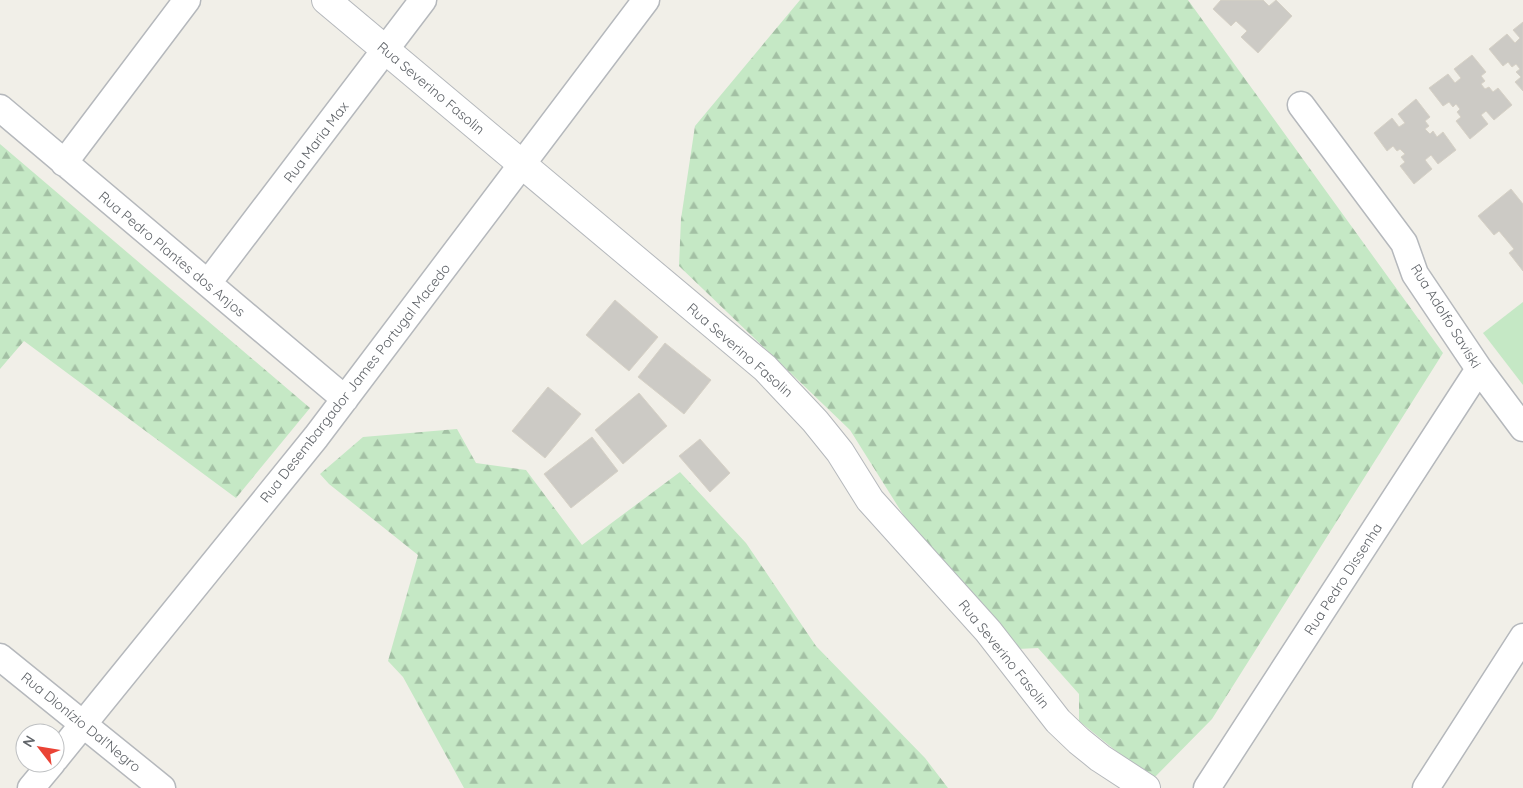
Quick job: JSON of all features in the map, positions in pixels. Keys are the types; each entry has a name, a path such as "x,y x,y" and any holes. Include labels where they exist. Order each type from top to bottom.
{"street":[{"path":"64,162 187,0"},
{"name":"Rua Severino Fasolin","path":"326,0 765,368 791,394 840,452 876,507 988,630 1058,720 1093,752 1146,788"},
{"name":"Rua Maria Max","path":"208,284 423,0"},
{"name":"Rua Desembargador James Portugal Macedo","path":"65,747 283,479 646,0"},
{"name":"Rua Adolfo Saviski","path":"1301,105 1404,244 1415,274 1478,370 1523,428"},
{"name":"Rua Pedro Plantes dos Anjos","path":"0,108 345,399"},
{"name":"Rua Pedro Dissenha","path":"1207,788 1478,370"},
{"path":"1426,788 1523,638"},
{"name":"Rua Dionízio Dal'Negro","path":"0,657 162,788"},
{"path":"32,788 44,773"}],"green space":[{"path":"800,0 1188,0 1443,353 1212,719 1152,780 1079,721 1079,694 1038,648 1018,649 926,551 850,430 679,266 681,219 695,126"},
{"path":"0,144 310,408 236,498 24,341 0,369"},
{"path":"1523,302 1523,385 1483,333"},
{"path":"457,429 476,463 526,470 582,545 680,472 746,543 816,646 925,758 948,788 464,788 403,677 388,661 418,555 329,484 320,474 363,437"}],"building":[{"path":"1221,0 1263,0 1269,6 1276,0 1292,16 1258,53 1241,37 1247,31 1236,21 1231,26 1213,9"},
{"path":"1523,22 1523,91 1515,82 1521,77 1516,72 1520,69 1516,64 1512,67 1508,62 1503,66 1489,49 1507,34 1515,43 1520,38 1513,30"},
{"path":"1472,55 1486,72 1481,76 1485,81 1481,84 1485,89 1489,87 1493,92 1498,88 1512,105 1494,120 1486,111 1481,115 1488,124 1470,139 1456,121 1461,117 1457,112 1460,109 1456,104 1453,107 1449,102 1443,106 1429,88 1448,74 1455,83 1461,78 1454,69"},
{"path":"1416,99 1430,117 1425,121 1429,126 1425,129 1430,134 1433,131 1437,137 1443,132 1456,150 1438,164 1431,155 1425,160 1432,169 1414,184 1400,166 1405,162 1401,157 1405,154 1400,149 1397,151 1393,146 1387,151 1374,133 1392,118 1399,127 1405,123 1398,114"},
{"path":"1511,189 1523,204 1523,271 1509,253 1514,249 1499,231 1494,235 1478,216"},
{"path":"615,300 658,337 629,371 586,335"},
{"path":"665,343 711,380 684,414 638,377"},
{"path":"548,387 581,414 545,458 512,431"},
{"path":"639,393 667,426 623,464 595,430"},
{"path":"592,437 618,471 571,508 544,474"},
{"path":"700,439 730,473 710,492 679,456"}]}
